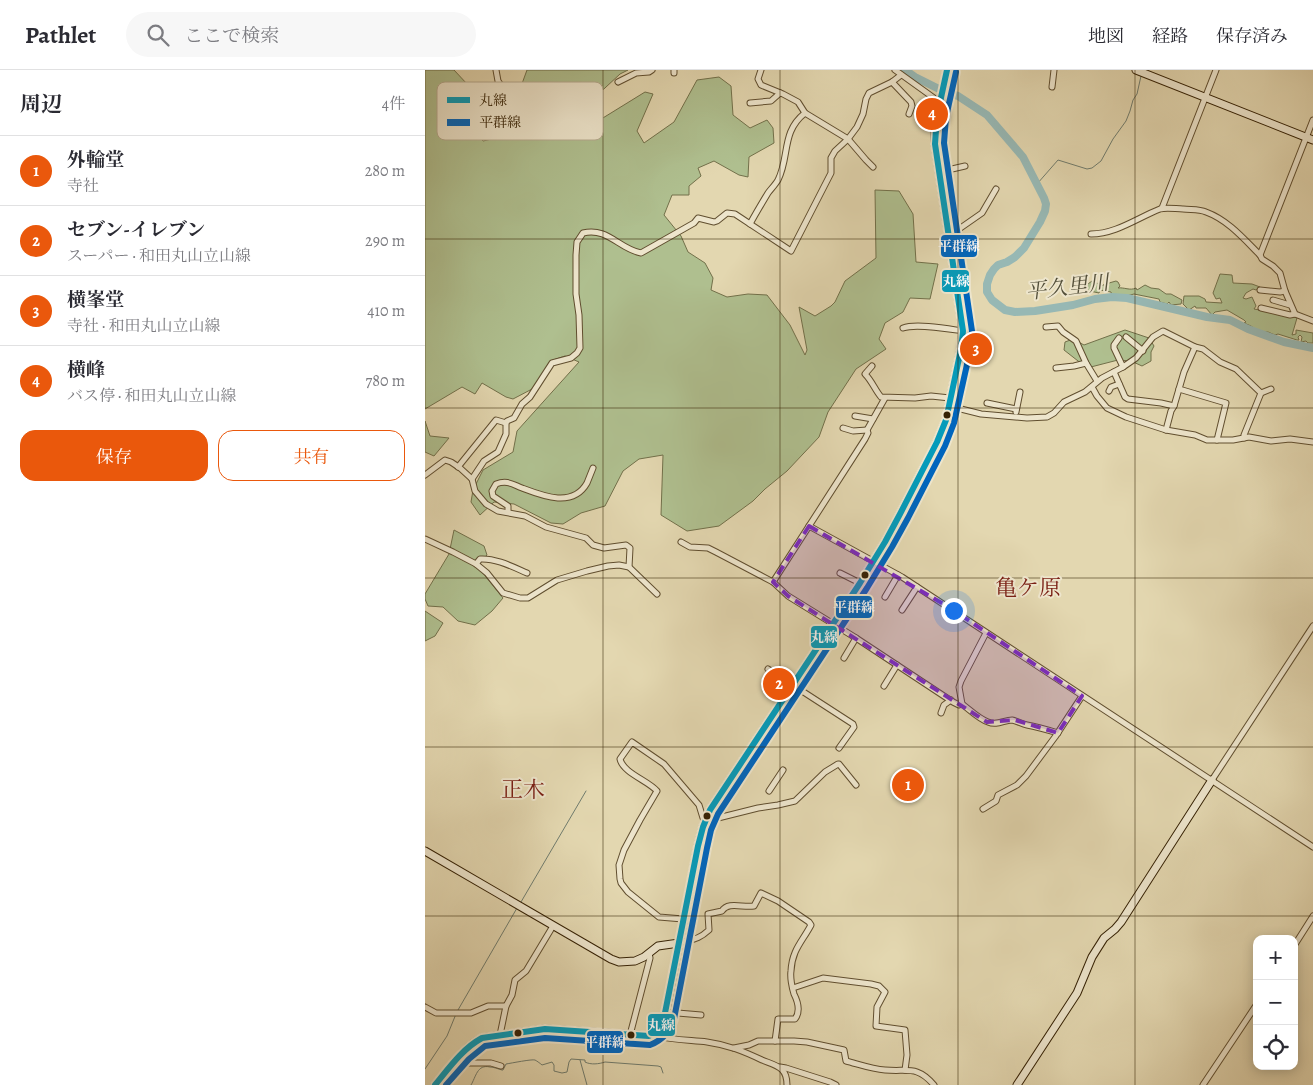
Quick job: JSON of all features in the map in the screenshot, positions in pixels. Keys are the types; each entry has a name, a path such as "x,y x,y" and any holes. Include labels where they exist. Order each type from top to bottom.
{"main road":[{"path":"435,1085 467,1048 477,1040 489,1036 550,1029 645,1036 653,1035 662,1026 698,846 705,820 874,561 943,428 961,350 963,331 935,134 946,71 950,73 955,70"},
{"path":"1135,70 1310,139"},
{"path":"1017,1085 1077,992 1092,958 1104,938 1121,922 1211,780"},
{"path":"425,851 606,957 619,962 635,961 649,954 658,946 679,942"}],"street":[{"path":"617,82 636,73 652,70"},
{"path":"761,70 758,80 761,85 798,102 805,113 849,140 873,167"},
{"path":"895,70 940,102"},
{"path":"1052,87 1054,70"},
{"path":"1162,208 1216,70"},
{"path":"506,423 514,418 522,404 537,388 552,363 571,358 577,354 580,348 576,294 576,255 577,242 583,233 603,233 634,252 641,253 694,223 698,218 714,222 727,214 735,214 791,251 831,173 831,158 835,151 849,140 863,114 869,93 892,82 901,75"},
{"path":"892,82 911,102 913,106 909,114"},
{"path":"750,103 771,101 779,93"},
{"path":"750,224 768,193 777,182 781,173 789,135 798,118 805,113"},
{"path":"1260,255 1310,139 1313,120"},
{"path":"939,172 965,166"},
{"path":"949,236 982,213 996,189"},
{"path":"1091,234 1115,229 1162,208 1206,212 1232,227 1262,259 1273,266 1280,274 1295,314"},
{"path":"1260,290 1285,291"},
{"path":"1273,300 1290,304"},
{"path":"1261,308 1290,315 1295,314 1313,321"},
{"path":"903,328 916,326 963,331"},
{"path":"1045,327 1058,326 1076,341 1097,381"},
{"path":"949,406 981,414 1047,417 1054,413 1064,402 1085,392 1097,381 1136,358 1153,337 1163,331 1203,349 1220,362 1236,369 1261,393"},
{"path":"1126,337 1143,351"},
{"path":"1119,338 1114,348 1123,367"},
{"path":"1167,430 1171,411 1175,406 1184,372 1195,347"},
{"path":"1056,368 1086,363"},
{"path":"872,366 865,374 881,397 915,398 931,396 950,398"},
{"path":"1114,372 1123,395 1128,399 1175,406"},
{"path":"1109,391 1111,387 1119,384"},
{"path":"1092,387 1107,408 1126,418 1167,430 1195,435 1207,440 1257,438 1271,441 1290,439 1313,442"},
{"path":"1179,389 1226,403 1217,440"},
{"path":"1244,438 1243,435 1261,393 1271,389"},
{"path":"1015,417 1020,392"},
{"path":"773,582 865,439 868,433 867,430 885,398"},
{"path":"987,403 1016,409"},
{"path":"855,416 873,419"},
{"path":"458,467 496,420 506,423"},
{"path":"472,479 484,461 495,455 499,450 506,434 506,423"},
{"path":"843,428 853,431 867,430"},
{"path":"425,474 445,460 458,467 472,479 475,491 486,504 498,511 525,516 546,527 586,538 593,545 604,548 626,545 630,548 629,567"},
{"path":"508,512 508,506 493,496 492,491 496,484 503,482 546,496 567,498 579,492 586,484 593,468"},
{"path":"809,526 898,574 1313,847"},
{"path":"425,539 476,564 487,573 503,593 520,598 527,598 557,580 587,571 619,565 629,567 657,594"},
{"path":"681,542 690,547 708,548 773,582 788,596 959,705 962,704 987,722 992,724 1015,720 1058,733"},
{"path":"476,564 480,560 485,559 500,562 527,573"},
{"path":"840,573 860,584"},
{"path":"885,597 898,574"},
{"path":"902,610 917,587"},
{"path":"1211,780 1313,626"},
{"path":"962,704 959,687 961,681 986,633"},
{"path":"844,658 856,638"},
{"path":"884,686 897,666"},
{"path":"769,669 853,724 854,726 839,748"},
{"path":"983,809 996,800 998,795 1017,785 1026,776 1058,733 1082,696"},
{"path":"941,713 944,705 951,700"},
{"path":"683,918 659,917 621,883 619,865 624,850 657,791 621,762 620,759 632,742 664,764 699,805 705,820 795,801 825,772 838,764 856,785"},
{"path":"769,791 783,770"},
{"path":"679,942 702,937 709,930 708,914 722,911 725,906 730,905 754,906 761,893 778,901 809,922 811,925 793,953 790,973 794,994 799,1006 797,1016 795,1018 778,1019 775,1041"},
{"path":"1298,940 1313,916"},
{"path":"500,1035 506,1006 512,995 515,980 526,971 553,926"},
{"path":"630,1035 650,958 649,954"},
{"path":"793,988 823,978 879,986 885,992 877,1007 876,1026 905,1030 907,1055 905,1070"},
{"path":"425,1007 436,1013 471,1014 488,1006 506,1006"},
{"path":"1203,1085 1253,1010"},
{"path":"666,1012 701,1015"},
{"path":"653,1035 734,1048 780,1067 813,1076 836,1085"},
{"path":"734,1048 758,1041 807,1042 839,1048 843,1050 846,1061 883,1070 905,1070 922,1073 934,1085"},
{"path":"459,1058 469,1063 491,1063 501,1066"},
{"path":"780,1067 787,1077 787,1085"}],"highlighted area":[{"path":"809,526 947,606 1082,696 1058,733 1015,720 987,722 788,596 773,582"}],"green space":[{"path":"425,70 454,70 465,82 437,82 437,140 603,140 603,118 645,92 653,94 637,131 644,143 674,122 697,80 719,77 731,86 733,115 750,128 767,120 773,128 774,143 749,157 748,177 739,175 714,161 698,168 701,176 689,186 689,195 672,195 664,215 681,236 688,252 705,263 713,278 711,290 727,297 748,294 767,295 790,325 805,355 807,350 799,307 815,316 831,306 835,302 845,281 876,258 875,190 899,191 913,214 916,262 938,264 930,299 910,298 903,312 885,323 879,339 886,349 856,369 828,412 819,437 787,471 753,501 719,526 687,531 661,515 663,455 639,459 623,471 605,506 581,513 563,524 551,523 514,504 494,502 480,515 471,502 473,490 483,470 513,452 517,431 579,362 565,356 550,361 534,388 513,399 482,383 475,394 462,387 425,409"},
{"path":"527,70 628,70 620,74 603,90 603,82 523,82"},
{"path":"1220,274 1232,275 1233,283 1252,284 1260,287 1246,293 1243,298 1252,297 1256,306 1254,309 1295,316 1297,318 1292,335 1296,334 1296,330 1313,333 1313,343 1301,342 1302,337 1300,335 1298,337 1299,340 1297,340 1278,334 1259,332 1227,310 1215,312 1212,315 1206,308 1196,308 1195,306 1189,310 1183,304 1184,296 1199,296 1205,299 1206,302 1222,303 1220,298 1216,299 1213,293"},
{"path":"1092,281 1108,286 1109,283 1116,281 1120,286 1118,288 1136,288 1137,290 1145,285 1159,289 1182,300 1181,304 1171,305 1169,302 1167,304 1160,302 1159,299 1134,294 1126,296 1112,295 1111,292 1100,290 1099,293 1085,290 1077,292"},
{"path":"1125,330 1149,338 1154,346 1151,352 1151,361 1142,366 1131,361 1118,360 1087,368 1064,350 1065,342 1073,339 1084,345"},
{"path":"969,337 979,340 988,348 985,355 979,360 965,356"},
{"path":"425,421 430,436 449,438 434,456 425,452"},
{"path":"454,530 484,546 487,555 475,566 503,598 492,611 475,625 458,621 443,607 428,606 425,599 425,594 449,554"},
{"path":"425,611 443,623 435,636 425,641"}],"waterway":[{"name":"平久里川","path":"905,70 939,89 958,96 987,115 1023,157 1044,198 1046,204 1045,211 1024,248 1015,257 998,265 990,275 987,292 992,300 1005,310 1015,312 1035,311 1073,305 1095,299 1127,298 1207,317 1230,320 1248,329 1284,342 1313,348"},
{"path":"1037,184 1058,160 1087,169 1092,168 1101,161 1126,121 1137,94 1141,76"},
{"path":"521,902 586,791"},
{"path":"458,1010 517,908"},
{"path":"425,1069 447,1036 456,1014"},
{"path":"471,1085 477,1072 482,1067 503,1070 506,1064 533,1060 542,1065 552,1062 554,1071 562,1073 567,1072 571,1059 585,1060 585,1062 592,1064 605,1062 658,1066 661,1067 663,1073"},
{"path":"580,1060 587,1085"}],"transit line":[{"name":"丸線","path":"435,1085 462,1053 482,1038 545,1029 649,1036 657,1031 663,1023 698,846 710,810 885,542 937,442 946,420 963,331 935,144 937,116 947,70"},
{"name":"平群線","path":"446,1085 469,1059 485,1046 545,1038 650,1045 659,1041 670,1028 674,1019 711,830 718,814 892,547 945,446 954,423 970,351 972,331 944,143 946,117 956,72"}],"place":[{"name":"横峰","path":"932,114"},
{"name":"横峯堂","path":"976,349"},
{"name":"セブン-イレブン","path":"779,684"},
{"name":"外輪堂","path":"908,785"}],"district":[{"name":"亀ケ原","path":"1028,588"},
{"name":"正木","path":"523,790"}]}
